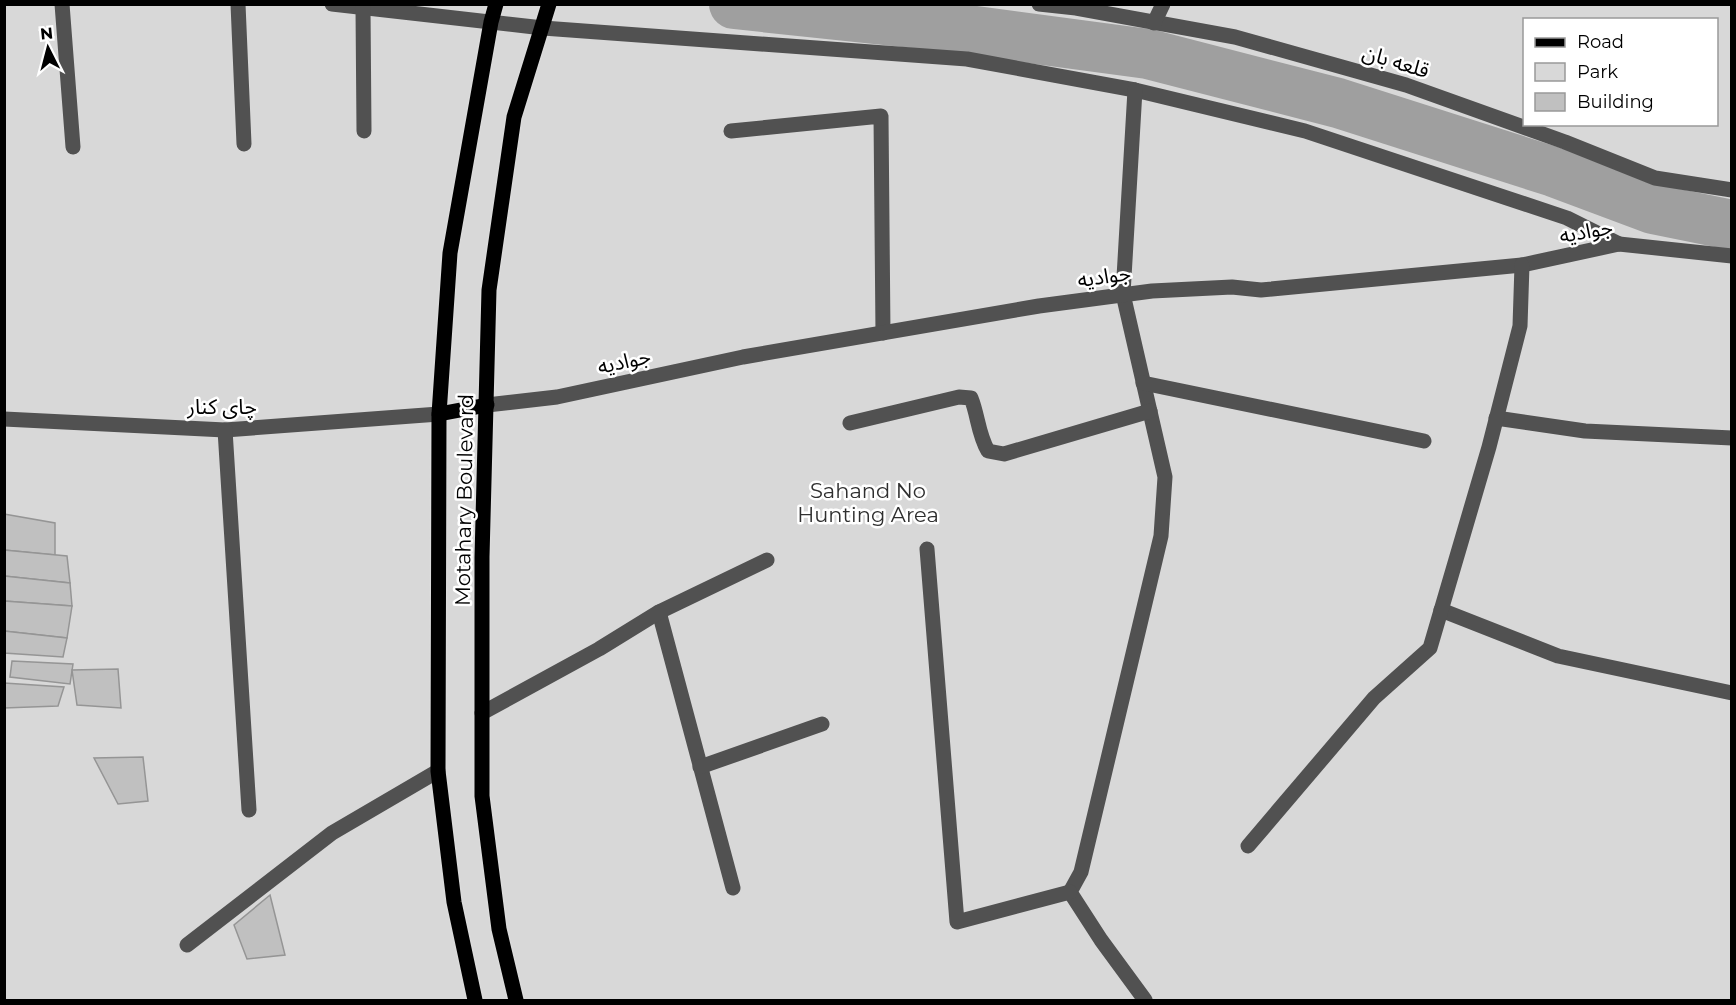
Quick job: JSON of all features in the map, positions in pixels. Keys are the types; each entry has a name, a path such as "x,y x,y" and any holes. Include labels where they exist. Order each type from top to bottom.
{"main road":[{"name":"Motahary Boulevard","path":"516,1000 499,929 482,796 482,557 489,290 513,117 548,7"},
{"name":"Motahary Boulevard","path":"475,1000 454,902 438,771 439,414 450,253 494,13"},
{"path":"439,414 487,405"}],"street":[{"path":"62,4 73,147"},
{"path":"238,4 244,144"},
{"path":"332,4 363,8 494,13 543,28 967,59 1135,90 1305,131 1567,218 1619,244"},
{"name":"قلعه بان","path":"1039,4 1076,8 1235,37 1406,85 1564,142 1655,178 1731,190"},
{"path":"1154,22 1163,4"},
{"path":"363,8 364,131"},
{"path":"927,549 957,922 1070,892 1081,872 1161,536 1165,477 1123,294 1135,90"},
{"path":"731,130 881,116 883,333"},
{"name":"جوادیه","path":"487,405 557,397 744,357 1039,306 1123,294 1232,287 1261,290 1522,265 1619,244 1731,256"},
{"path":"1248,846 1374,698 1430,648 1520,326 1522,265"},
{"path":"1143,383 1424,441"},
{"path":"850,423 959,397 971,398 977,413 982,441 988,451 1004,454 1150,411"},
{"name":"چای کنار","path":"4,419 225,430 439,414"},
{"path":"1496,418 1585,431 1731,438"},
{"path":"225,430 249,810"},
{"path":"482,713 599,649 659,612 767,560"},
{"path":"1441,610 1558,656 1731,693"},
{"path":"659,612 733,888"},
{"path":"700,767 822,724"},
{"path":"187,945 332,833 438,771"},
{"path":"1070,892 1101,940 1145,1000"}],"green space":[{"name":"Sahand No Hunting Area","path":"5,5 1731,5 1731,1000 5,1000"}],"building":[{"path":"4,514 55,523 55,555 4,550"},
{"path":"4,550 67,556 70,583 4,576"},
{"path":"4,576 70,583 72,606 4,601"},
{"path":"4,601 72,606 67,638 4,631"},
{"path":"4,631 67,638 63,657 4,653"},
{"path":"12,661 73,664 70,684 10,677"},
{"path":"118,669 121,708 77,705 72,670"},
{"path":"4,683 64,687 58,706 4,708"},
{"path":"143,757 148,801 118,804 94,758"},
{"path":"270,895 285,955 247,959 234,925"}],"waterway":[{"path":"734,4 931,25 1148,54 1338,103 1554,172 1653,209 1732,225"}]}
